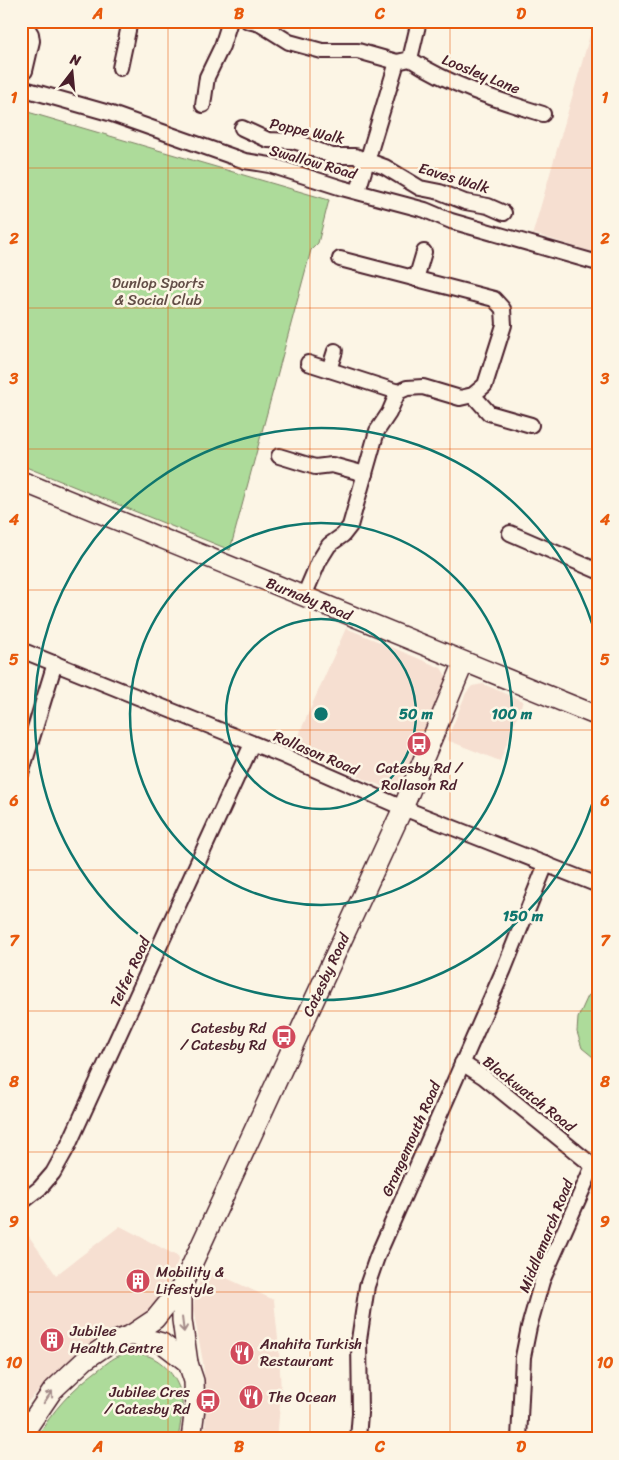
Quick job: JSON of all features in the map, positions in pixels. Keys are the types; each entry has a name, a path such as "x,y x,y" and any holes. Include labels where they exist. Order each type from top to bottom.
{"street":[{"path":"23,21 31,34 32,41 25,71"},
{"path":"120,68 130,21"},
{"path":"203,105 207,77 222,46 230,21"},
{"name":"Loosley Lane","path":"248,21 260,24 290,42 322,51 358,51 404,60 496,100 543,114"},
{"path":"358,192 367,160 419,21"},
{"name":"Swallow Road","path":"21,88 109,113 245,161 270,165 425,210 451,221 598,263"},
{"name":"Poppe Walk","path":"242,128 268,140 300,143 332,156 355,156 367,160"},
{"name":"Eaves Walk","path":"367,160 385,167 420,188 440,192 465,202 488,206 504,213"},
{"path":"416,279 424,252"},
{"path":"308,363 398,392 407,388 423,387 460,398 473,395 485,385 504,324 503,309 494,299 340,259"},
{"path":"329,370 335,351"},
{"path":"304,596 318,561 329,545 343,535 350,526 377,431 389,413 398,392"},
{"path":"473,395 489,413 531,425"},
{"path":"279,456 315,467 332,465 365,474"},
{"name":"Burnaby Road","path":"21,481 598,716"},
{"path":"510,533 598,571"},
{"name":"Rollason Road","path":"21,650 403,808 598,885"},
{"name":"Catesby Road","path":"22,1436 53,1390 85,1360 110,1343 130,1335 155,1319 182,1286 403,808 464,662"},
{"path":"21,774 55,663"},
{"name":"Telfer Road","path":"21,1203 40,1188 53,1173 68,1146 252,744"},
{"name":"Grangemouth Road","path":"358,1439 360,1413 359,1340 367,1286 377,1256 504,969 546,864"},
{"name":"Blackwatch Road","path":"462,1063 484,1076 595,1168"},
{"name":"Middlemarch Road","path":"519,1439 523,1358 529,1327 542,1281 595,1168"},
{"name":"Catesby Road","path":"182,1286 182,1320 188,1363 194,1381 195,1408 191,1439"},
{"path":"130,1335 162,1343 188,1363"}],"shaded area":[{"path":"594,21 598,21 598,254 535,234 530,243"},
{"path":"346,628 441,668 447,677 401,783 395,788 389,789 292,750"},
{"path":"483,684 523,701 500,761 447,740 466,693 472,686"},
{"path":"21,1225 56,1275 120,1226 179,1257 172,1278 151,1308 133,1323 81,1352 45,1384 21,1409"},
{"path":"205,1268 274,1300 281,1394 277,1439 205,1439 206,1395 203,1362 193,1309 196,1290"}],"green space":[{"name":"Dunlop Sports & Social Club","path":"21,110 329,200 318,243 311,250 230,550 21,465"},
{"path":"598,987 598,1061 582,1048 577,1032 578,1018 588,996"},
{"path":"136,1353 157,1360 176,1380 182,1400 178,1439 36,1439 63,1401 79,1385 115,1358 124,1354"}],"place":[{"name":"Catesby Rd / Rollason Rd","path":"419,744"},
{"name":"Catesby Rd / Catesby Rd","path":"284,1037"},
{"name":"Mobility & Lifestyle","path":"138,1281"},
{"name":"Jubilee Health Centre","path":"52,1340"},
{"name":"Anahita Turkish Restaurant","path":"242,1353"},
{"name":"The Ocean","path":"251,1397"},
{"name":"Jubilee Cres / Catesby Rd","path":"208,1401"}]}
